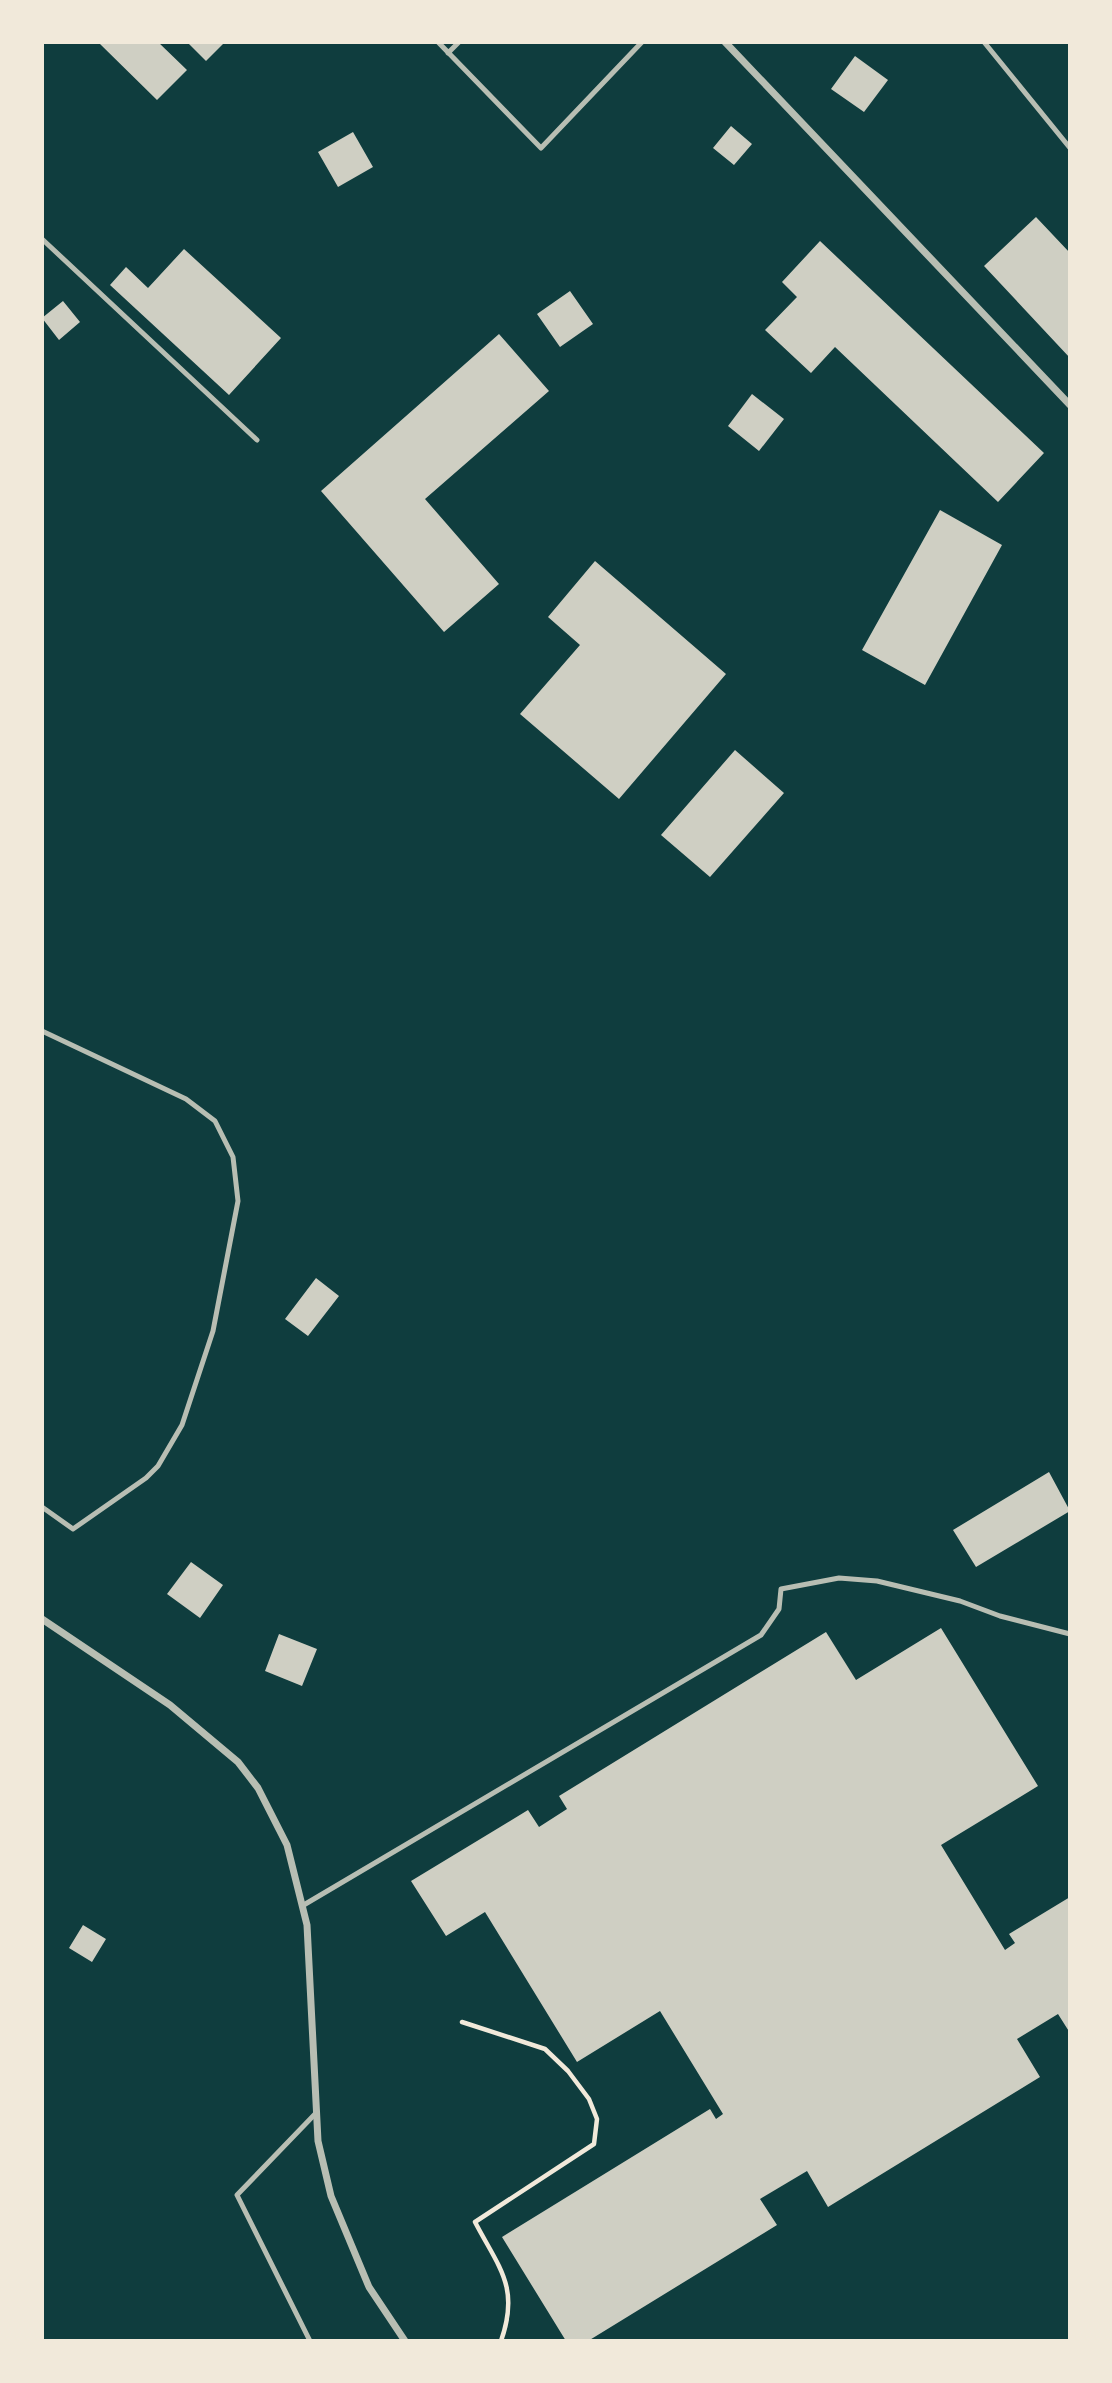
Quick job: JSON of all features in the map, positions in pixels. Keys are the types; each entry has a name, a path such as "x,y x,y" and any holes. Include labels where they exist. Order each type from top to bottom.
{"street":[{"path":"725,42 1070,405"},
{"path":"42,1619 170,1705 238,1762 258,1788 287,1845 307,1925 318,2141 331,2196 369,2287 405,2341"}],"lane":[{"path":"438,42 541,148 642,42"},
{"path":"448,53 459,42"},
{"path":"984,42 1070,148"},
{"path":"42,239 257,440"},
{"path":"42,1031 187,1098 215,1121 233,1157 238,1201 213,1331 182,1424 158,1466 146,1478 73,1529 42,1507"},
{"path":"302,1906 761,1635 779,1609 781,1589 839,1578 877,1581 960,1601 1000,1616 1070,1634"},
{"path":"310,2341 237,2195 316,2113"}],"path":[{"path":"462,2022 545,2049 568,2071 589,2099 597,2119 594,2144 475,2222 507,2280 508,2320 501,2341"}],"building":[{"path":"158,42 187,70 157,100 100,44"},
{"path":"187,42 225,42 206,61"},
{"path":"855,56 888,80 864,112 831,89"},
{"path":"731,126 752,144 734,165 713,148"},
{"path":"353,132 373,167 338,187 318,152"},
{"path":"1036,217 1070,253 1070,358 984,266"},
{"path":"820,241 1044,453 998,502 835,347 811,373 765,330 797,297 782,282"},
{"path":"184,249 281,338 229,395 110,285 126,267 148,288"},
{"path":"570,291 593,324 560,347 537,314"},
{"path":"63,301 80,322 59,340 42,318"},
{"path":"499,334 549,391 425,499 499,584 444,632 321,491"},
{"path":"752,394 784,419 759,451 728,426"},
{"path":"940,510 1002,545 925,685 862,650"},
{"path":"595,561 726,674 619,799 520,714 580,645 548,617"},
{"path":"735,750 784,793 710,877 661,835"},
{"path":"316,1278 339,1296 308,1336 285,1319"},
{"path":"1049,1472 1070,1511 976,1567 953,1530"},
{"path":"191,1562 223,1585 200,1618 167,1594"},
{"path":"941,1628 1038,1786 941,1845 1005,1950 1015,1943 1009,1934 1070,1897 1070,2033 1058,2014 1017,2039 1040,2077 828,2207 807,2171 760,2199 777,2225 588,2341 566,2341 502,2237 710,2109 716,2119 723,2114 660,2011 577,2062 485,1912 446,1936 411,1881 528,1810 539,1827 567,1809 559,1796 826,1632 856,1680"},
{"path":"279,1634 317,1649 302,1686 265,1671"},
{"path":"83,1925 106,1939 92,1962 69,1948"}]}
